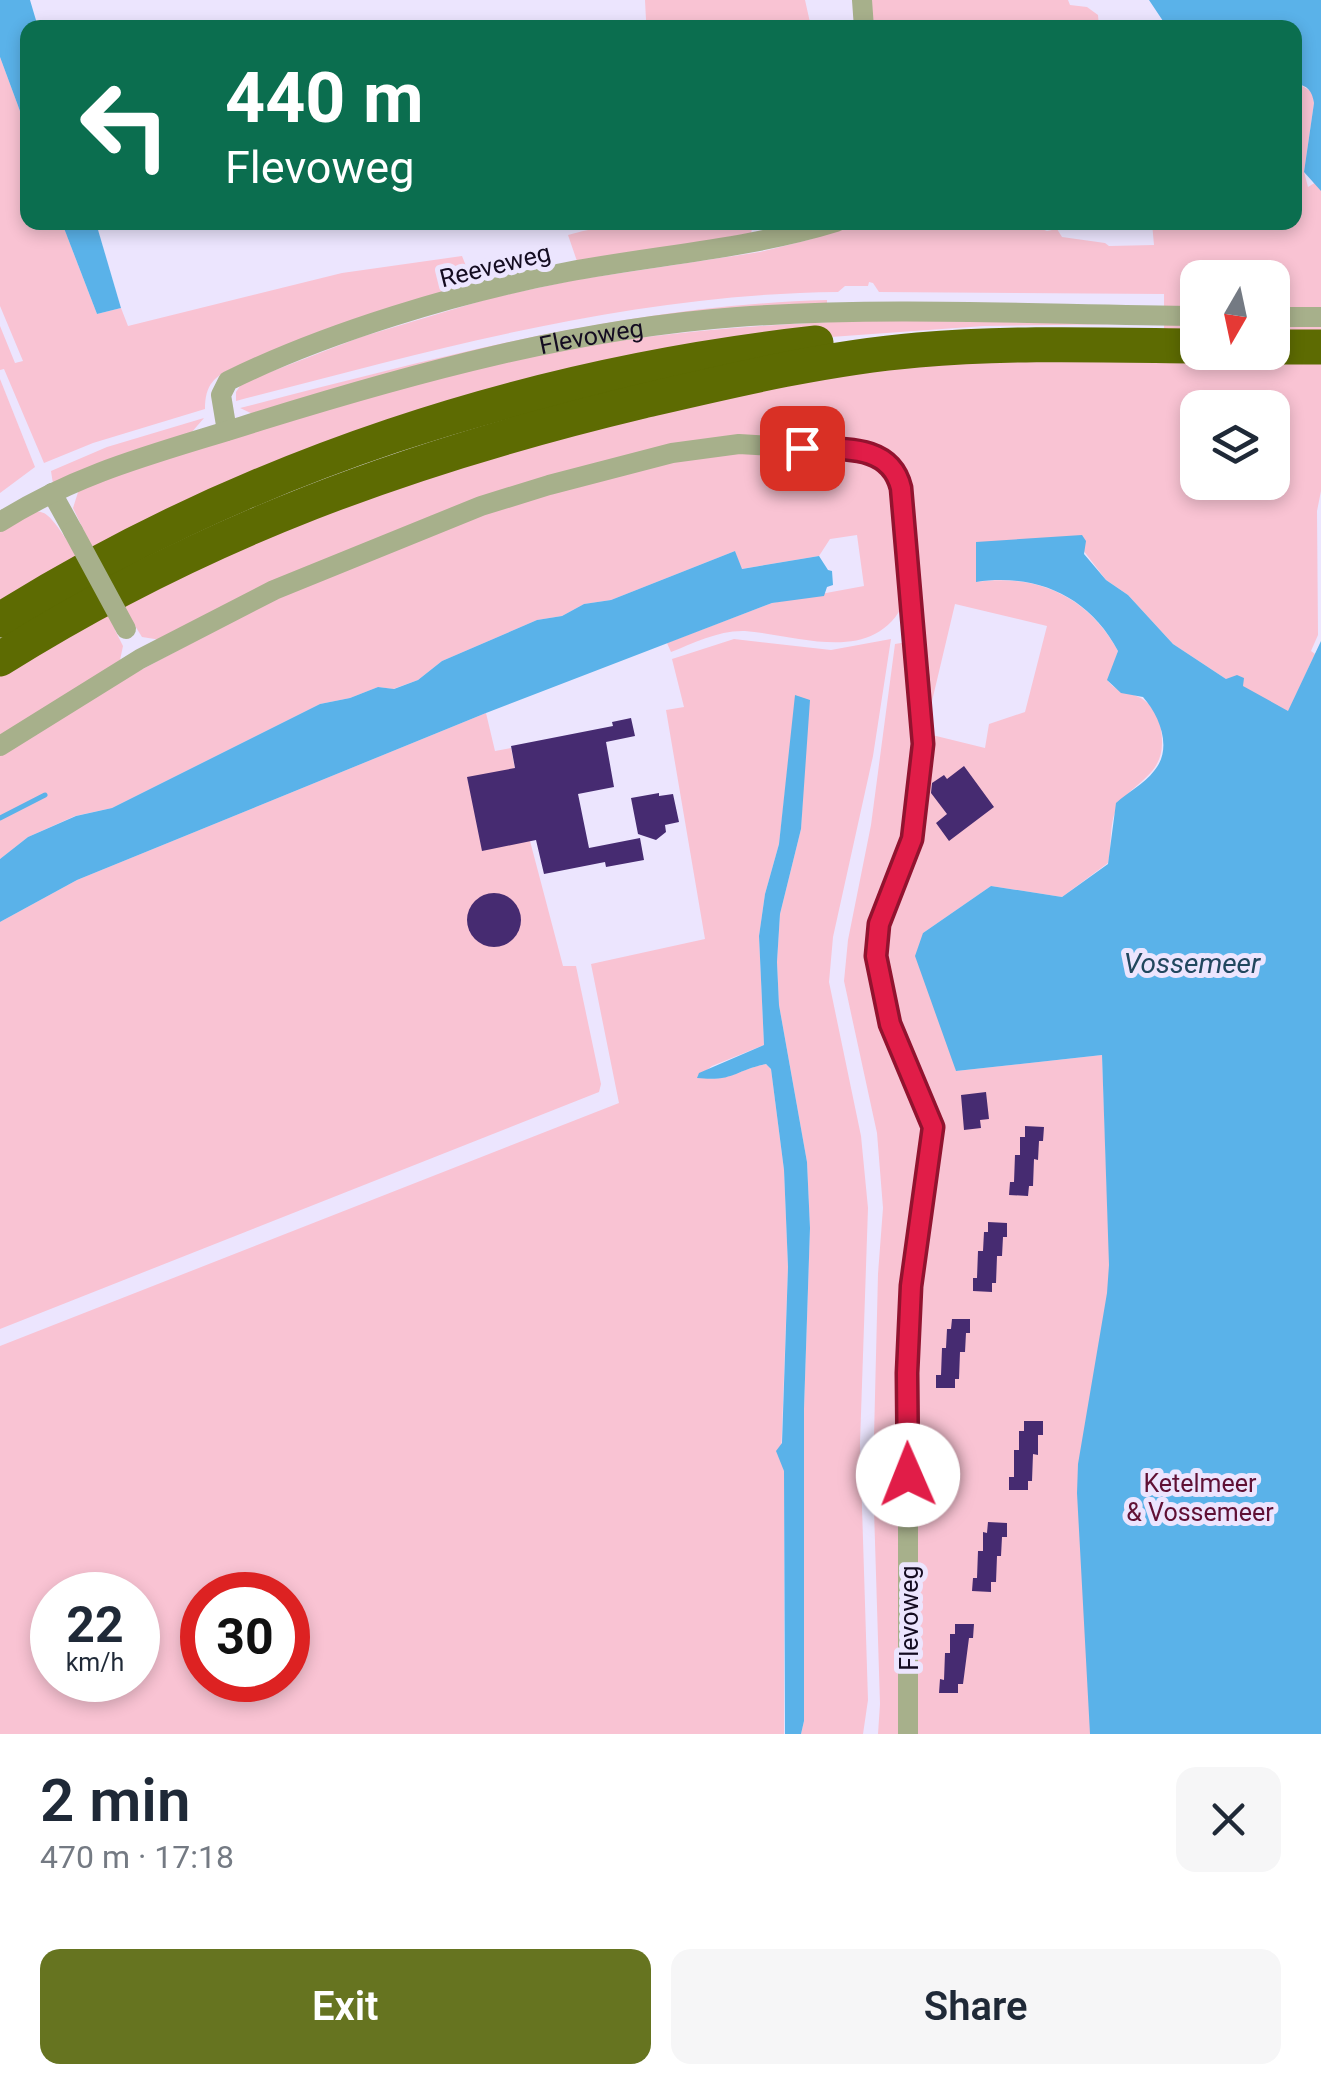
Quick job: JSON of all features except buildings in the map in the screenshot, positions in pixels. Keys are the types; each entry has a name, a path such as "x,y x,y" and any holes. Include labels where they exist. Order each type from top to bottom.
{"highway":[{"path":"1156,332 1180,340"},
{"name":"Flevoweg","path":"0,620 153,534 280,476 379,438 562,386 685,360 843,340 956,334 1156,332"},
{"path":"0,659 140,578 220,539 356,484 476,444 600,411 814,364 947,348 1180,333"},
{"path":"1290,334 1321,334"},
{"path":"1290,347 1321,348"}],"street":[{"name":"Reeveweg","path":"227,432 220,394 228,381 317,344 527,281 763,242 807,230"},
{"name":"Flevoweg","path":"0,522 52,492 116,464 341,396 505,353 658,326 848,312 1156,332"},
{"path":"1290,317 1321,318"},
{"path":"1156,332 1180,323"},
{"name":"Flevoweg","path":"0,746 140,658 274,590 481,506 672,453 740,444 861,451 892,466 901,488 902,625 920,680 923,744 912,839 879,924 876,956 890,1024 933,1127 916,1229 908,1333 908,1734"},
{"path":"52,492 140,658"}],"green space":[{"path":"645,0 805,0 809,20 646,20"},
{"path":"871,0 1068,0 1070,5 1087,7 1098,20 872,20"},
{"path":"1321,0 1302,73 1302,20"},
{"path":"0,57 20,111 20,230 65,230 97,314 121,308 128,326 342,273 462,256 474,286 235,367 212,382 205,409 93,443 44,463 4,369 0,370 0,326 15,363 23,361 0,306"},
{"name":"Ketelmeer & Vossemeer","path":"1302,86 1312,92 1314,103 1304,172 1308,187 1321,179 1318,635 1311,651 1315,654 1288,712 1226,679 1173,644 1128,595 1106,580 1083,550 976,582 1020,581 1040,586 1059,593 1092,616 1118,651 1108,681 1141,698 1154,711 1161,728 1161,755 1151,772 1116,810 1108,863 1062,897 991,886 923,933 956,1071 1102,1055 1108,1220 1321,1734 915,1734 915,1393 919,1289 939,1127 900,1032 880,955 928,734 985,748 989,724 1025,712 1047,626 955,604 928,718 886,453 644,453 161,640 142,637 132,621 115,630 123,646 120,660 0,738 0,665 381,480 819,369 1164,353 1164,294 879,292 869,282 868,286 845,286 838,292 685,303 534,328 236,401 242,383 361,337 491,298 575,280 760,252 833,230 1058,230 1062,237 1109,246 1154,245 1153,230 1302,230"},
{"path":"590,230 752,230 578,264 568,235"},
{"path":"827,300 827,304 746,309 255,415 240,408 458,353 603,324 751,304"},
{"path":"882,320 1134,324 984,326 789,340 541,385 0,612 0,530 39,512 51,519 67,540 84,531 73,508 80,486 353,401 519,358 700,331"},
{"path":"0,379 35,467 0,493"},
{"path":"204,418 191,433 53,484 51,471 107,447"},
{"path":"737,451 865,457 891,477 905,601 892,621 875,634 856,641 812,641 735,631 671,652 667,643 772,603 864,586 857,535 830,539 819,556 741,569 735,551 611,600 584,604 562,616 537,620 442,661 418,680 320,704 112,808 75,816 28,837 0,859 0,753 75,705 291,590 506,506 672,459"},
{"path":"734,639 831,650 891,639 873,756 833,937 829,982 861,1136 868,1208 860,1443 868,1700 863,1734 801,1734 810,1228 807,1162 779,1005 777,962 780,914 801,829 803,790 796,696 779,844 765,894 759,936 764,1045 712,1066 698,1077 726,1077 766,1064 771,1069 784,1170 788,1267 781,1458 784,1734 0,1734 0,1346 619,1103 591,964 705,939 666,710 684,707 672,659"},
{"path":"907,642 918,737 906,837 869,923 926,1116 912,1228 900,1734 878,1734 873,1477 883,1208 877,1133 844,981 848,940 871,825 895,644"},
{"path":"486,713 495,751 511,748 525,822 563,966 576,966 601,1084 599,1092 0,1329 0,922 77,880"}],"water":[{"path":"0,0 30,0 36,20 20,20 20,111 0,57"},
{"path":"1149,0 1321,0 1321,191 1304,172 1314,103 1309,89 1302,86 1302,20 1162,20"},
{"path":"65,230 98,230 121,308 97,314"},
{"name":"Vossemeer","path":"1082,535 1086,541 1084,554 1173,644 1226,679 1237,675 1244,678 1243,686 1288,711 1321,641 1321,1734 1090,1734 1077,1493 1078,1464 1109,1265 1102,1055 956,1071 915,956 923,933 991,886 1062,897 1108,864 1116,803 1146,780 1160,762 1162,733 1155,713 1143,697 1121,693 1107,680 1118,651 1092,616 1059,592 1040,585 998,580 976,582 976,542"},
{"path":"735,551 742,569 819,556 832,571 833,585 827,587 824,596 772,603 486,713 77,880 0,922 0,859 28,837 76,816 112,808 320,704 378,687 394,689 418,680 442,661 537,620 562,616 584,604 611,600"},
{"path":"795,695 810,700 801,829 780,914 777,962 779,1005 807,1162 810,1228 804,1409 804,1721 801,1734 785,1734 784,1471 776,1451 782,1443 788,1267 784,1170 771,1069 766,1064 727,1077 697,1078 699,1073 764,1045 759,936 765,894 779,844"}],"waterway":[{"path":"0,818 45,795"}],"route":[{"path":"802,448 870,452 892,466 901,488 923,744 912,839 879,924 876,956 890,1024 933,1127 911,1286 908,1475"}]}
